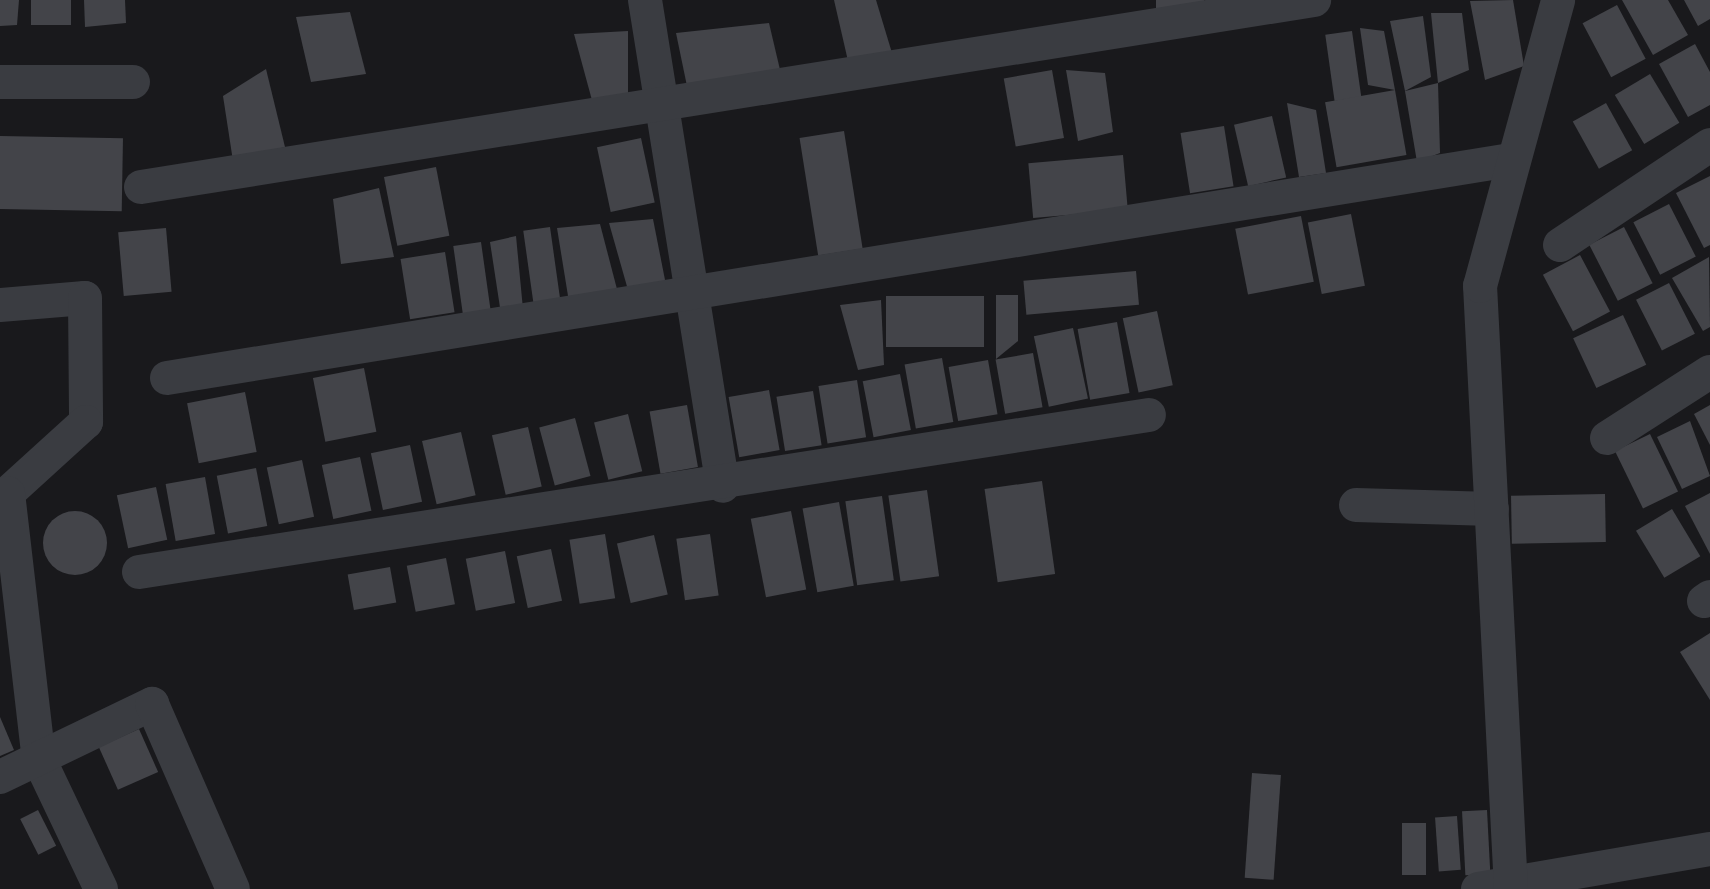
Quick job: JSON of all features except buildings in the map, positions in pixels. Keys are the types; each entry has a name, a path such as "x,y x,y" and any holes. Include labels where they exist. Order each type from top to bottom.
{"street":[{"path":"645,0 723,486"},
{"path":"141,187 1314,0"},
{"path":"1558,0 1510,160 1480,286 1492,509 1500,887 1710,849"},
{"path":"0,82 133,82"},
{"path":"1560,245 1710,145"},
{"path":"167,378 1510,160"},
{"path":"0,305 85,298 86,422 8,493 39,759 101,889"},
{"path":"1607,438 1710,372"},
{"path":"139,572 723,486 1149,415"},
{"path":"1356,505 1492,509"},
{"path":"0,777 152,704 233,889"}]}
